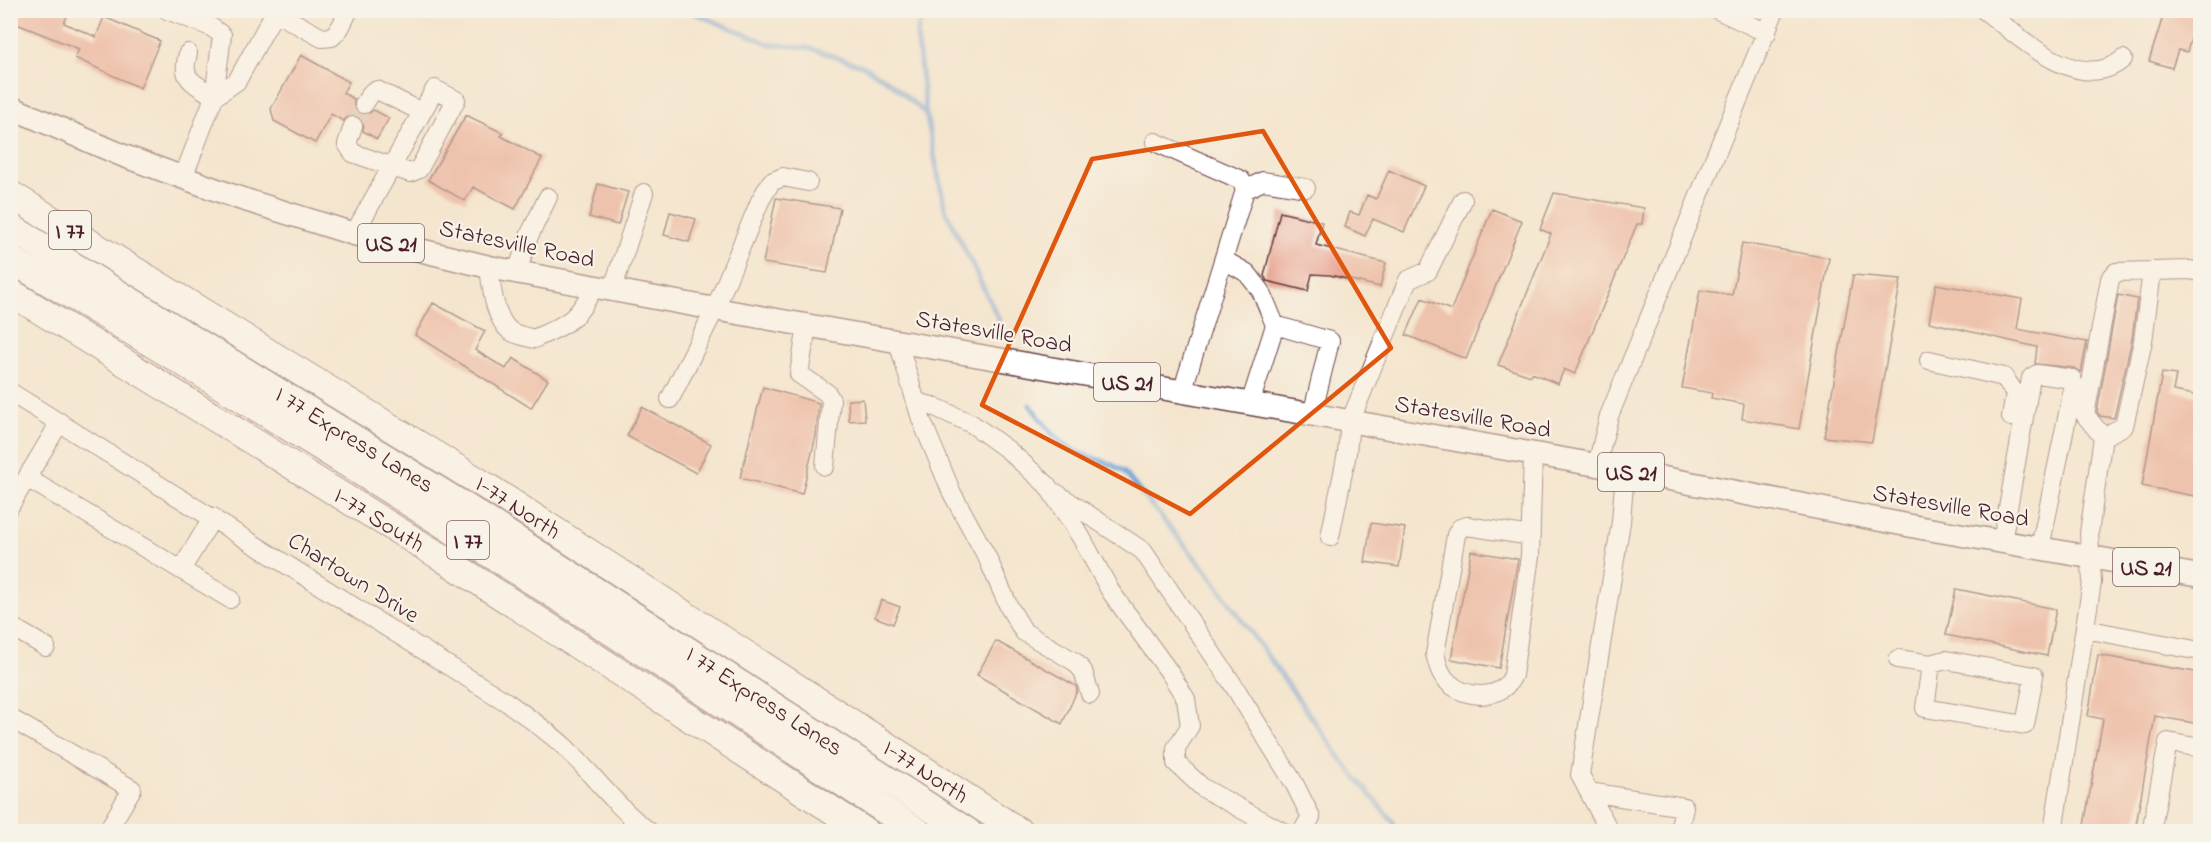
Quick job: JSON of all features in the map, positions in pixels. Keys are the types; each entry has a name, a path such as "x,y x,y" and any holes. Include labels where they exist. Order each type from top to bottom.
{"highway":[{"name":"I-77 North","path":"10,194 543,522 1020,831"},
{"name":"I 77 Express Lanes","path":"10,227 292,399 604,594 968,831"},
{"name":"I 77 Express Lanes","path":"10,260 189,367 456,532 918,831"},
{"path":"129,266 292,399"},
{"name":"I-77 South","path":"10,292 432,551 866,831"},
{"path":"765,765 900,831"}],"main road":[{"name":"Statesville Road","path":"10,107 115,152 268,208 354,234 489,267 807,326 1597,465 1794,504 2200,576"}],"street":[{"path":"167,10 211,27 222,35 214,97 183,178"},
{"path":"214,97 237,81 276,11 322,38 332,37 340,28 349,10"},
{"path":"1718,10 1767,33"},
{"path":"1597,465 1609,416 1775,10"},
{"path":"1984,10 2048,56 2075,68 2107,70 2124,58"},
{"path":"189,52 184,68 187,76 214,97"},
{"path":"353,126 347,144 353,153 392,166 410,172 419,168 456,100 435,89 422,112 392,166 354,234"},
{"path":"364,104 372,92 377,90 422,112"},
{"path":"1155,142 1241,180 1245,190 1182,392"},
{"path":"670,399 716,309 760,201 771,182 783,177 808,182"},
{"path":"1245,190 1263,181 1306,188"},
{"path":"489,267 493,295 499,314 510,331 534,339 572,321 586,302 603,289 644,193"},
{"path":"517,272 529,236 548,197"},
{"path":"1330,537 1347,453 1350,422 1408,280 1428,271 1463,200"},
{"path":"1224,260 1246,273 1261,291 1275,325 1250,404"},
{"path":"2053,831 2092,582 2089,533 2103,437 2085,415 2110,279 2116,272 2190,270 2200,272"},
{"path":"2103,437 2124,426 2142,341 2152,271"},
{"path":"1275,325 1330,341 1312,415"},
{"path":"807,326 798,374 827,393 831,400 825,466"},
{"path":"898,342 921,419 952,493 987,557 1009,606 1024,632 1075,662 1083,671 1090,694"},
{"path":"1929,360 2004,376 2015,393 1997,503 1999,541"},
{"path":"1999,541 2031,378 2037,374 2072,379 2074,384 2040,549"},
{"name":"Chartown Drive","path":"10,392 508,703 567,749 625,811 650,831"},
{"path":"917,402 935,406 972,424 1008,450 1049,489 1143,551 1232,683 1294,783 1306,824"},
{"path":"10,506 60,422"},
{"path":"1531,536 1467,526 1460,528 1456,535 1435,654 1440,672 1450,684 1468,692 1489,695 1509,686 1513,675 1531,536 1533,454"},
{"path":"1610,831 1580,775 1621,522 1625,471"},
{"path":"27,478 230,599"},
{"path":"1049,489 1081,537 1111,592 1170,673 1186,699 1190,726 1176,748 1176,763 1203,788 1283,831"},
{"path":"182,570 213,517"},
{"path":"10,626 46,647"},
{"path":"2085,629 2200,651"},
{"path":"1898,659 1932,664 1946,660 2034,676 2025,725 1925,708 1932,664"},
{"path":"10,718 132,789 107,831"},
{"path":"2151,831 2168,742 2200,748"},
{"path":"1588,792 1684,807 1679,831"}],"highlighted area":[{"path":"1263,131 1391,348 1190,514 982,405 1092,159"}],"building":[{"path":"17,10 70,10 64,23 96,37 104,17 160,41 140,88 75,58 79,49 12,22"},
{"path":"2165,10 2185,10 2198,15 2187,52 2178,50 2172,68 2149,61"},
{"path":"301,55 349,82 343,93 354,99 354,108 357,113 368,114 374,110 389,118 377,139 363,131 364,123 356,115 350,115 343,121 331,114 315,143 274,121 271,109"},
{"path":"466,115 503,133 501,136 542,158 515,209 473,187 465,201 428,180"},
{"path":"1389,170 1424,186 1404,232 1373,219 1365,236 1345,227 1350,212 1359,215 1367,195 1376,199"},
{"path":"598,184 628,192 618,225 589,217"},
{"path":"1554,193 1644,208 1642,224 1637,224 1575,374 1564,369 1558,384 1532,373 1531,376 1498,365 1551,234 1540,229"},
{"path":"776,198 840,208 827,273 763,263"},
{"path":"1492,209 1522,221 1466,359 1406,335 1422,298 1451,310"},
{"path":"670,212 696,219 689,242 664,235"},
{"path":"1280,212 1322,222 1316,245 1386,263 1380,287 1330,275 1312,274 1308,291 1267,281 1264,276"},
{"path":"1742,243 1829,258 1799,429 1742,419 1744,404 1711,398 1712,393 1682,388 1700,290 1732,295"},
{"path":"1853,275 1901,279 1872,442 1824,437"},
{"path":"1936,284 2022,299 2017,329 2087,342 2081,373 2074,368 2035,364 2037,347 1929,322"},
{"path":"2118,295 2137,299 2132,339 2114,418 2100,416 2097,412"},
{"path":"433,303 485,331 475,350 506,369 513,358 548,380 531,408 415,335"},
{"path":"2162,373 2176,375 2173,391 2200,396 2200,497 2142,486"},
{"path":"763,387 819,403 816,436 802,494 740,478"},
{"path":"863,399 865,420 849,421 848,400"},
{"path":"642,407 711,444 696,473 627,436"},
{"path":"1371,523 1405,528 1399,567 1365,562"},
{"path":"1471,551 1518,559 1499,668 1451,659"},
{"path":"1956,589 2056,609 2047,656 1946,635"},
{"path":"881,600 900,607 893,624 875,617"},
{"path":"996,641 1076,686 1077,691 1062,724 977,675"},
{"path":"2098,655 2200,673 2200,724 2155,716 2135,831 2083,831 2103,719 2088,716"}],"waterway":[{"path":"686,10 770,44 809,48 863,66 891,83 926,114"},
{"path":"922,10 917,36 926,114 945,209 999,320"},
{"path":"1030,405 1049,429 1066,445 1123,471 1212,578 1344,763 1394,823 1397,832"}],"tunnel":[{"path":"353,126 364,104"}]}
